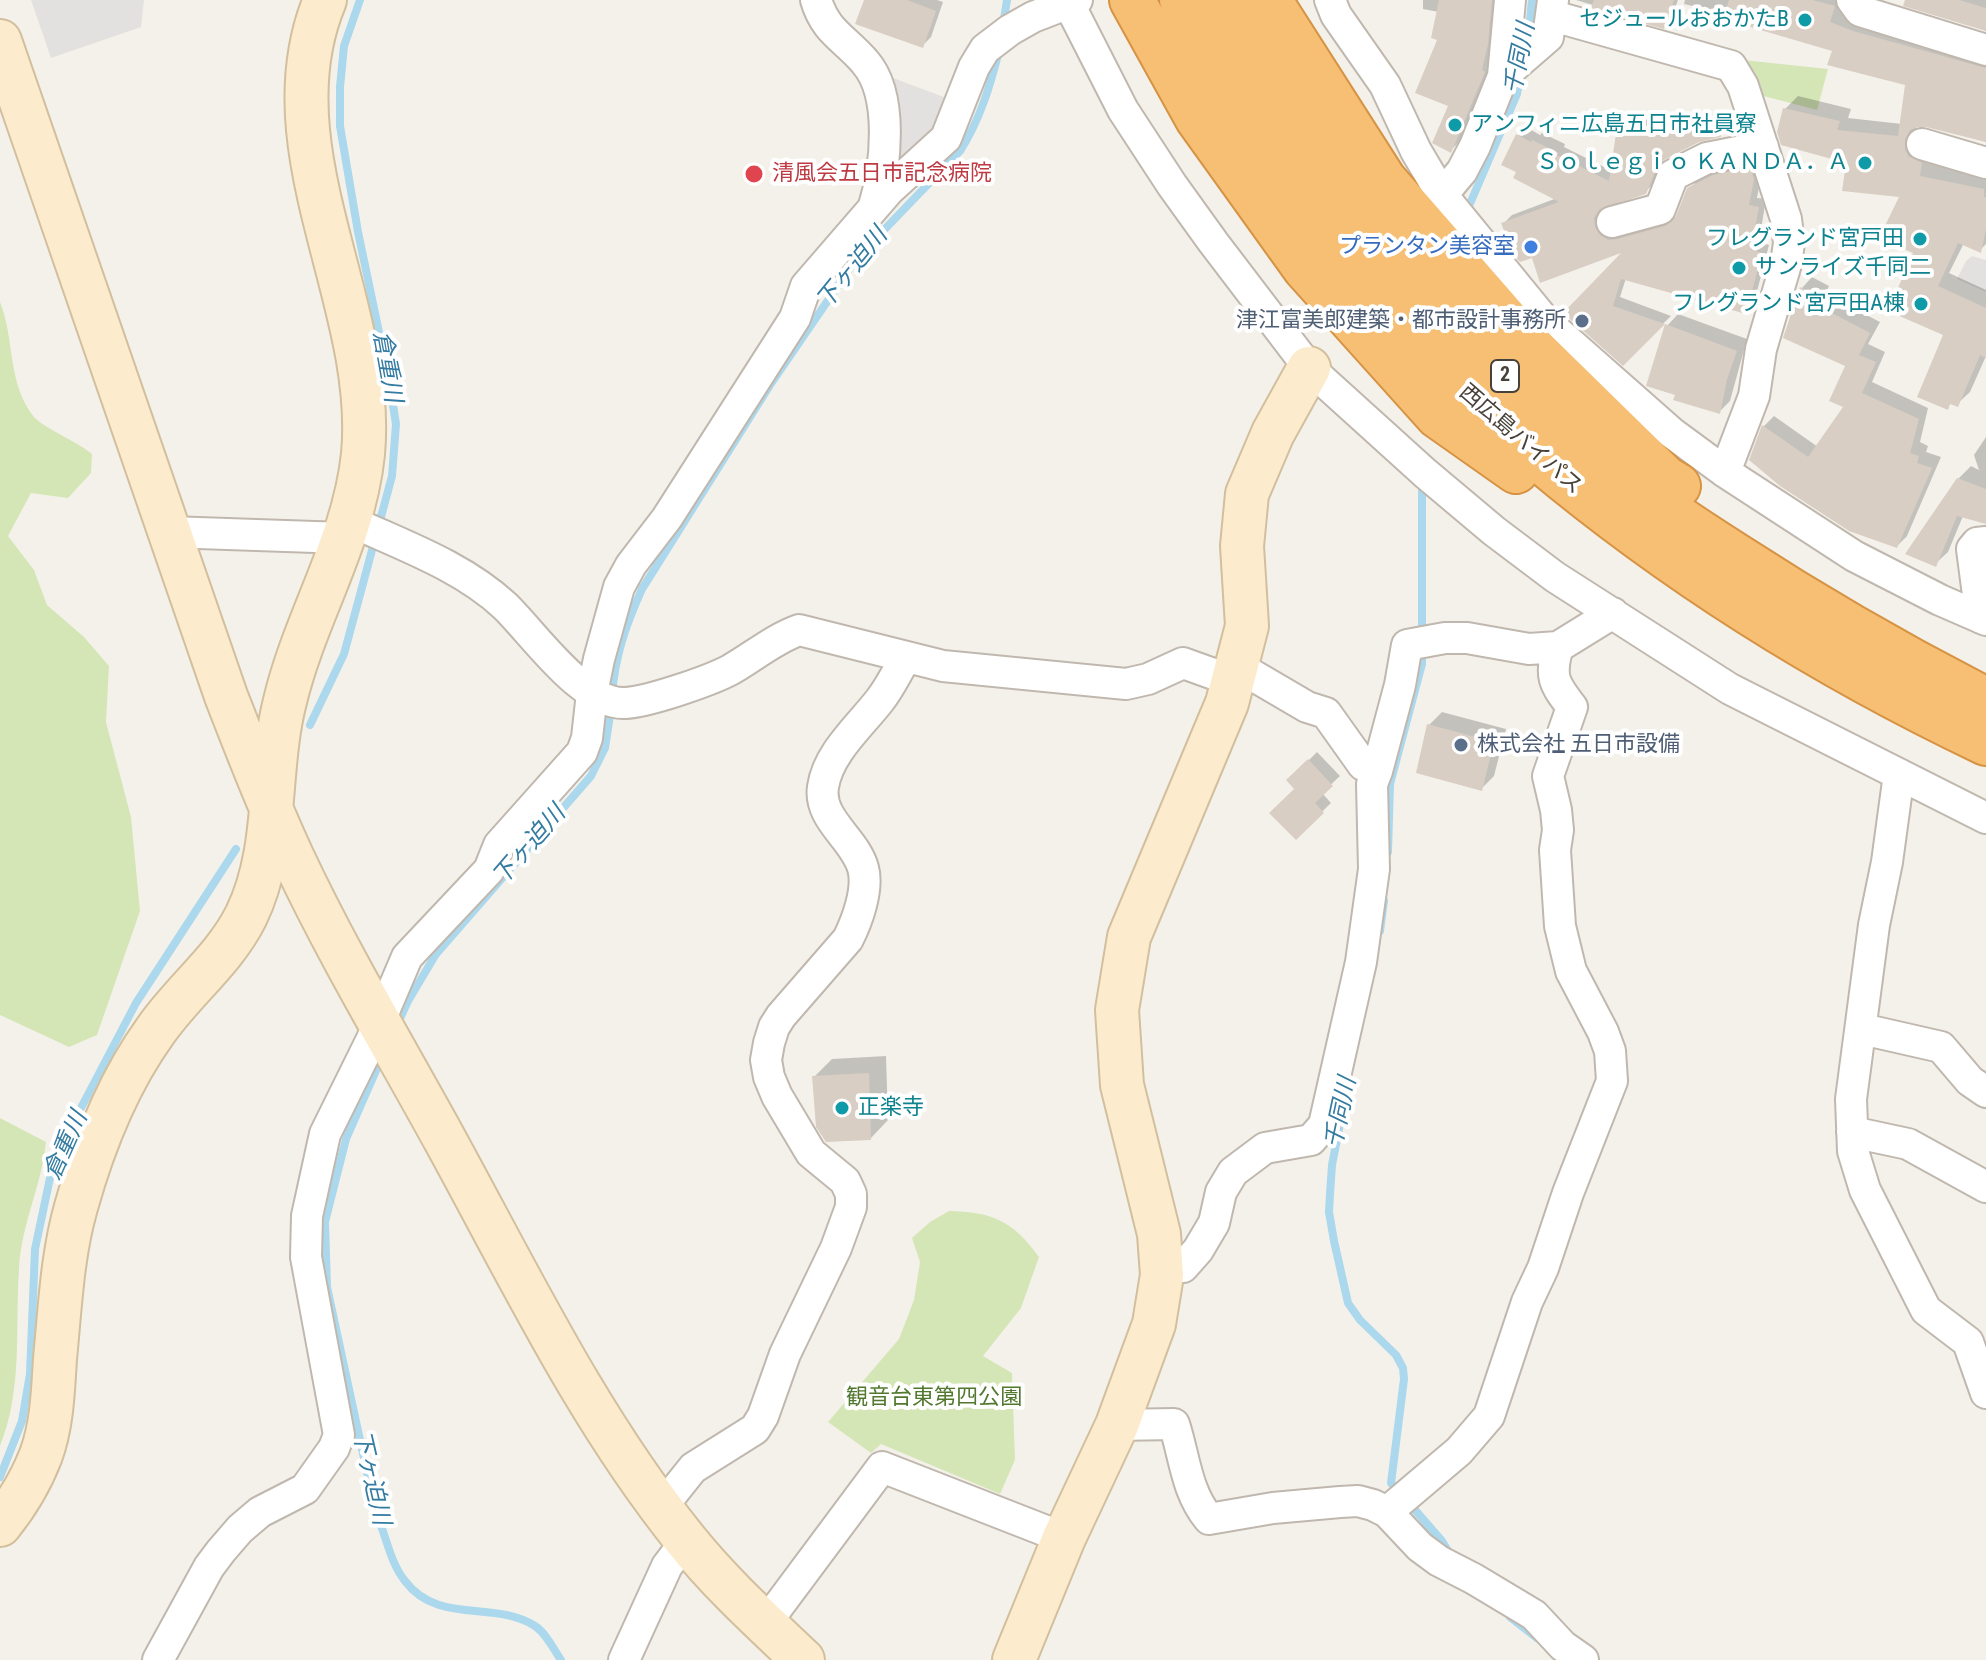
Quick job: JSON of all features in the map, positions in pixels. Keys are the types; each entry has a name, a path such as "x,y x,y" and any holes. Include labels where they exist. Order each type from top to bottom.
{"highway":[{"name":"2","path":"1132,0 1198,119 1305,268 1438,416 1575,513 1710,587"},
{"name":"西広島バイパス","path":"1182,0 1213,60 1287,179 1357,275 1429,358 1506,430 1597,507 1710,587 1791,639 1886,693 1986,743"},
{"name":"西広島バイパス","path":"1225,0 1248,46 1320,160 1388,251 1472,344 1529,399 1603,463 1691,527 1887,650 1986,700"},
{"name":"2","path":"1269,0 1384,180 1519,335 1665,478 1780,556 1887,650"}],"street":[{"path":"0,1525 31,1477 49,1428 66,1251 88,1168 141,1053 166,1017 231,941 246,917 264,863 269,796 286,695 362,531 361,385 307,125 307,72 316,22 325,0"},
{"path":"816,0 820,15 834,35 867,63 875,78 885,147 881,182 873,209"},
{"path":"1330,0 1336,15 1385,85 1416,151 1442,195 1545,321 1672,433 1725,472 1854,556 1984,619"},
{"path":"1442,195 1462,171 1508,73 1510,0"},
{"path":"1852,0 1860,11 1986,50"},
{"path":"158,1660 221,1551 260,1512 305,1489 334,1448 339,1435 306,1257 307,1216 325,1134 387,1033 407,957 489,870 499,845 582,752 591,718 606,699 619,587 795,318 806,286 889,190 946,138 974,67 985,49 1033,17 1071,1 1123,110 1172,185 1309,368 1494,531 1555,577 1730,689 1986,818"},
{"path":"1508,73 1548,37 1553,8 1731,66 1743,86 1786,219 1789,243 1786,264 1761,349 1754,396 1725,472"},
{"path":"0,41 226,696 301,873 589,1397 686,1541 730,1590 803,1660"},
{"path":"1922,144 1986,163"},
{"path":"1612,222 1660,209 1673,175 1707,158 1763,147"},
{"path":"1014,1660 1064,1538 1117,1425 1154,1324 1161,1266 1159,1234 1122,1085 1117,1010 1129,937 1227,703 1235,674 1247,626 1242,546 1247,494 1273,433 1309,368"},
{"path":"169,532 362,531 464,575 503,604 606,699 667,693 726,672 799,630 943,666 1114,684 1138,683 1183,663 1235,674 1326,713 1363,765 1377,771"},
{"path":"1984,619 1972,549 1977,543 1986,542"},
{"path":"1161,1266 1183,1267 1198,1250 1214,1223 1221,1192 1233,1172 1265,1148 1311,1140 1324,1125 1361,962 1374,869 1372,784 1400,685 1407,645 1467,638 1529,649 1558,647 1613,613"},
{"path":"1117,1425 1174,1424 1187,1480 1199,1507 1209,1519 1273,1508 1340,1502 1399,1503 1472,1439 1489,1416 1527,1302 1543,1268 1568,1193 1612,1081 1610,1051 1571,971 1560,926 1555,850 1558,830 1548,776 1572,707 1555,683 1552,670 1558,647"},
{"path":"661,1508 693,1468 755,1429 763,1416 785,1354 836,1248 851,1207 851,1194 845,1181 811,1153 777,1096 766,1060 774,1027 781,1016 843,946 854,928 864,881 863,869 856,852 831,819 822,791 825,777 842,746 881,699 905,658"},
{"path":"1899,774 1887,862 1874,925 1851,1099 1852,1132 1858,1171 1865,1190 1926,1310 1977,1338 1986,1393"},
{"path":"1862,1029 1941,1047 1970,1081 1986,1092"},
{"path":"1852,1132 1908,1144 1979,1191"},
{"path":"765,1624 882,1467 1064,1538"},
{"path":"1399,1503 1420,1547 1534,1615 1563,1646 1583,1660"},
{"path":"624,1660 667,1566 686,1541"}],"green space":[{"path":"1743,60 1828,69 1817,110 1756,94"},
{"path":"0,302 15,375 25,404 39,421 92,454 91,473 68,498 31,493 8,536 34,570 47,605 84,637 109,666 106,722 131,817 140,911 97,1035 69,1047 0,1015"},
{"path":"0,1118 46,1142 21,1253 15,1381 0,1446"},
{"name":"観音台東第四公園","path":"949,1211 978,1214 1001,1221 1020,1235 1039,1257 1021,1308 983,1356 1012,1373 1015,1460 1000,1494 881,1444 871,1453 828,1422 899,1339 914,1300 920,1262 912,1238"}],"shaded area":[{"path":"31,0 144,0 141,27 51,58"},
{"path":"880,73 949,99 939,127 893,167"},
{"path":"1972,256 1986,260 1986,292 1957,279"}],"building":[{"path":"864,0 907,0 936,11 923,48 855,24"},
{"path":"1439,0 1492,0 1482,70 1485,72 1451,153 1432,143 1448,106 1415,93 1437,40 1431,38"},
{"path":"1594,0 1674,0 1664,29 1591,8"},
{"path":"1729,0 1812,0 1835,6 1830,22 1986,68 1986,142 1926,127 1910,130 1905,140 1908,156 1922,163 1920,176 1984,189 1986,197 1986,228 1981,253 1958,243 1938,286 1986,308 1986,358 1980,355 1958,407 1950,404 1948,410 1917,397 1943,335 1888,311 1913,253 1879,238 1899,197 1842,191 1846,163 1781,145 1777,132 1783,108 1840,121 1837,130 1898,136 1905,85 1827,65 1832,51 1723,19"},
{"path":"1905,0 1959,0 1986,8 1986,31 1903,6"},
{"path":"1618,120 1661,127 1662,120 1722,125 1721,137 1699,142 1664,160 1656,169 1646,194 1600,209 1594,218 1600,235 1608,240 1617,239 1665,226 1676,216 1687,188 1713,175 1747,168 1751,169 1754,179 1749,205 1759,207 1751,250 1762,253 1746,314 1621,279 1613,306 1665,324 1623,366 1563,313 1621,253 1540,283 1532,258 1520,262 1513,254 1501,223 1559,202 1513,178 1516,172 1501,165 1516,134 1559,153 1557,155 1609,181"},
{"path":"1800,287 1820,297 1817,303 1830,312 1870,333 1859,355 1876,362 1862,393 1919,419 1910,453 1919,456 1917,463 1932,468 1897,548 1849,531 1780,486 1749,460 1762,425 1808,457 1843,407 1829,401 1845,366 1783,338"},
{"path":"1665,324 1737,351 1720,414 1673,400 1675,395 1646,386"},
{"path":"1957,478 1986,489 1986,524 1957,516 1936,567 1905,554"},
{"path":"1427,724 1494,742 1482,791 1416,773"},
{"path":"1308,759 1333,786 1315,803 1324,813 1296,840 1269,813 1294,789 1286,780"},
{"name":"正楽寺","path":"869,1073 871,1140 826,1142 816,1127 812,1076"}],"waterway":[{"name":"倉重川","path":"310,725 344,654 392,476 396,424 340,126 344,46 360,0"},
{"name":"下ヶ迫川","path":"1003,26 1007,0"},
{"name":"千同川","path":"1528,41 1532,0"},
{"name":"下ヶ迫川","path":"612,695 622,640 642,589 770,385 857,258 960,151 984,102 999,51"},
{"name":"千同川","path":"1469,206 1517,94 1521,73"},
{"name":"千同川","path":"1422,482 1422,636"},
{"name":"千同川","path":"1388,852 1390,784 1422,664 1422,650"},
{"name":"下ヶ迫川","path":"396,1027 436,954 591,776 605,748 611,709"},
{"name":"倉重川","path":"0,1477 22,1421 30,1374 35,1249 50,1178 72,1125 136,1003 236,849"},
{"name":"千同川","path":"1380,931 1384,901"},
{"name":"下ヶ迫川","path":"382,1057 346,1139 325,1222 327,1287 376,1514 395,1565 418,1594 450,1608 519,1618 539,1629 561,1660"},
{"name":"千同川","path":"1343,1109 1332,1165 1329,1212 1348,1303 1360,1320 1396,1355 1403,1368 1391,1483 1399,1492"},
{"name":"千同川","path":"1408,1502 1452,1557"},
{"name":"千同川","path":"1510,1617 1537,1638"}],"place":[{"name":"セジュールおおかたB","path":"1805,20"},
{"name":"アンフィニ広島五日市社員寮","path":"1455,125"},
{"name":"Ｓｏｌｅｇｉｏ ＫＡＮＤＡ．Ａ","path":"1865,163"},
{"name":"清風会五日市記念病院","path":"754,174"},
{"name":"フレグランド宮戸田","path":"1920,239"},
{"name":"プランタン美容室","path":"1531,247"},
{"name":"サンライズ千同二","path":"1739,268"},
{"name":"フレグランド宮戸田A棟","path":"1921,304"},
{"name":"津江富美郎建築・都市設計事務所","path":"1582,321"},
{"name":"株式会社 五日市設備","path":"1461,745"},
{"name":"正楽寺","path":"842,1108"}]}
